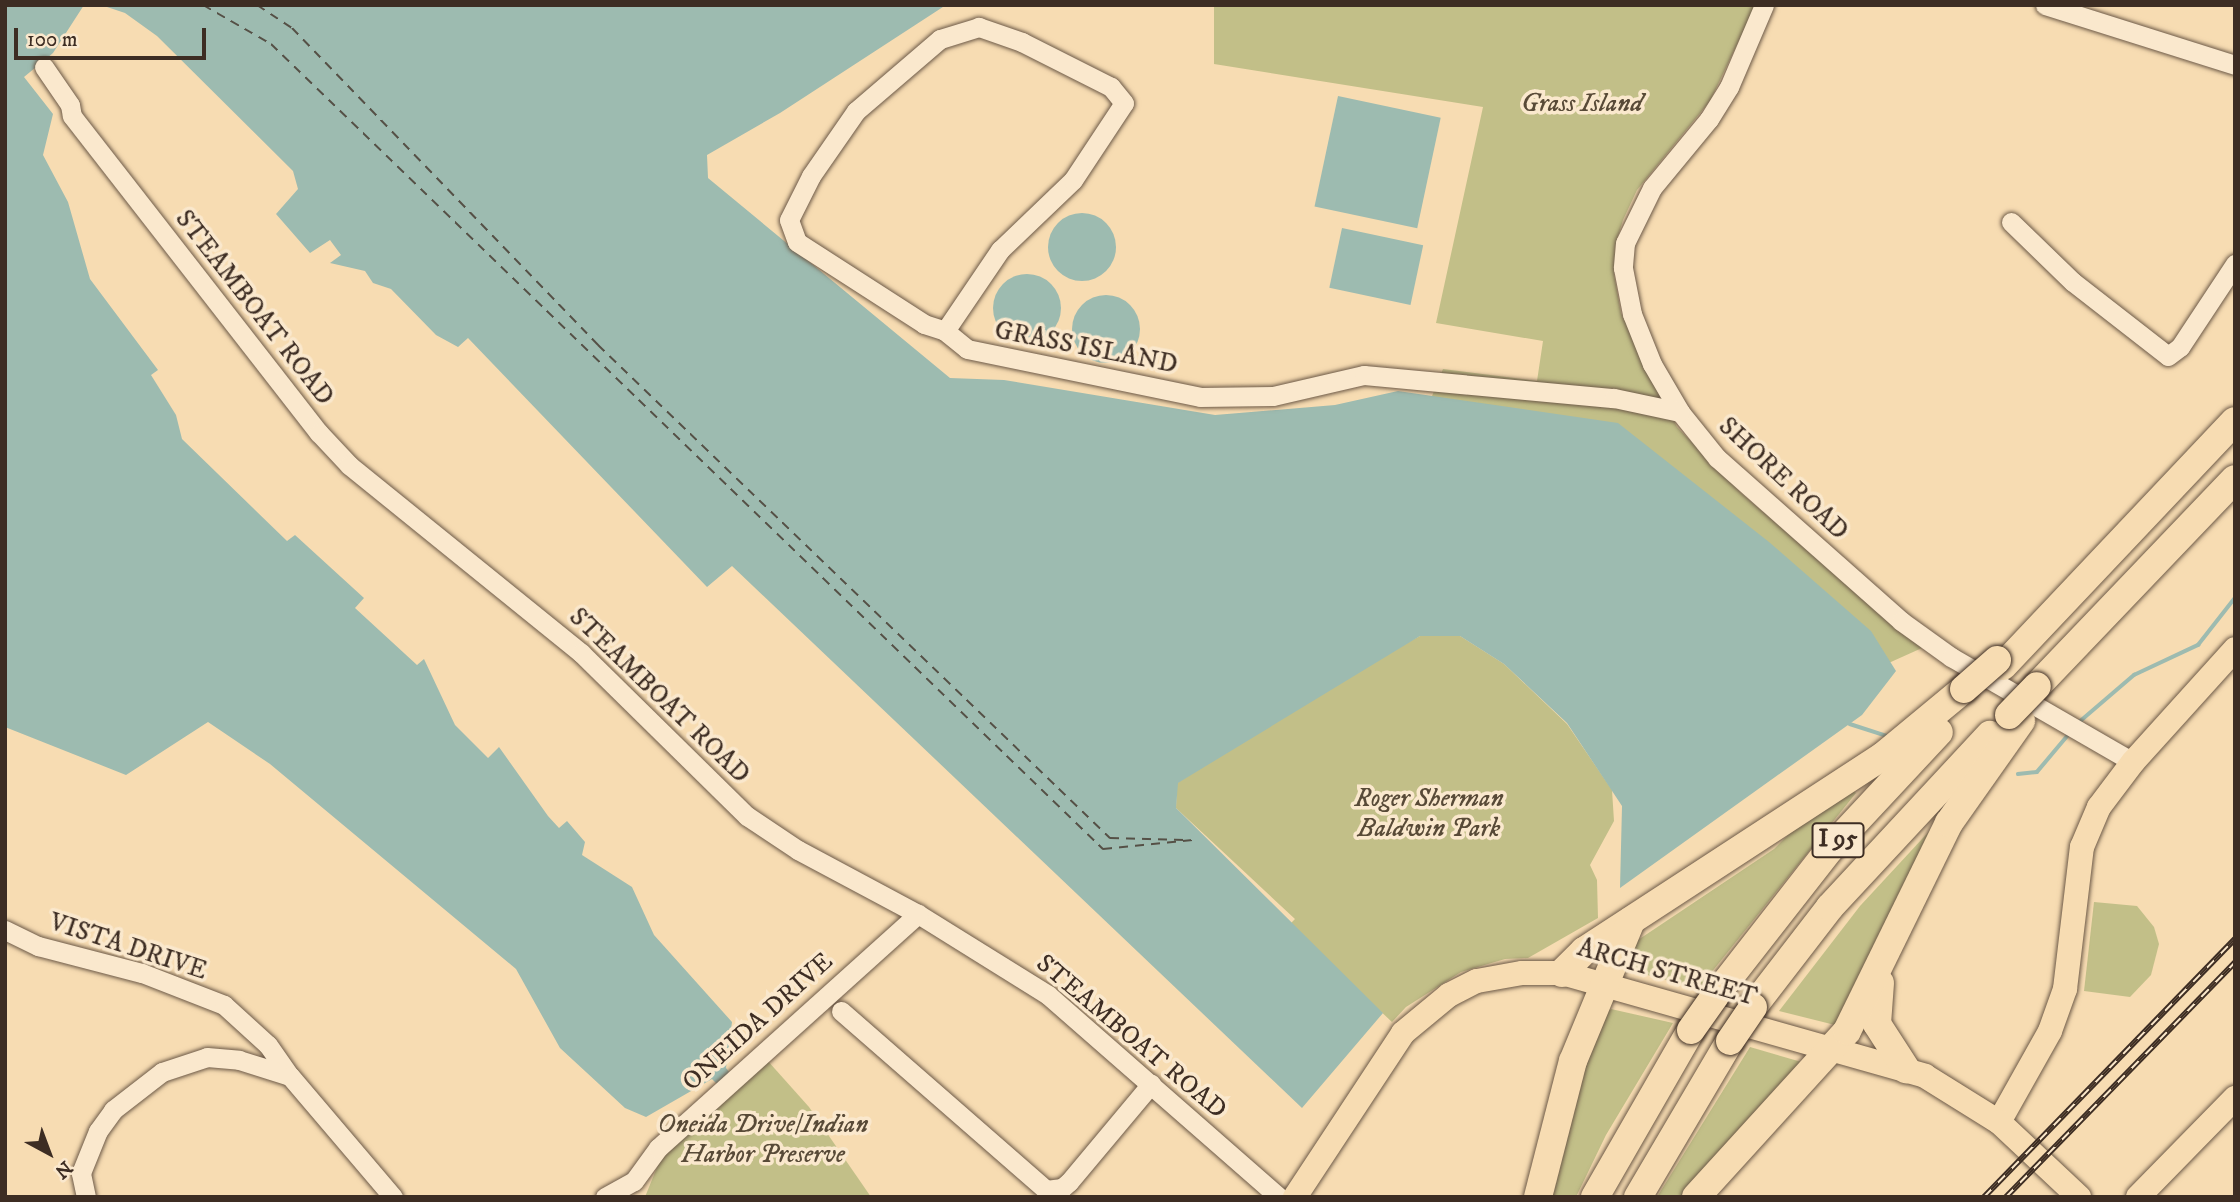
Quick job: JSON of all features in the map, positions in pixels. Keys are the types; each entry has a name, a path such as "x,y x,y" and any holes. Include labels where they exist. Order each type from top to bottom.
{"highway":[{"name":"I 95","path":"1595,1197 1691,1030 1714,996 1829,850 1970,692 2088,578 2235,421"},
{"path":"1696,1197 1833,1049 1853,1022 1906,908 1962,801 2015,718 2151,567 2235,479"},
{"path":"1562,973 1584,951 1874,762 1970,692"},
{"name":"I 95","path":"1638,1197 1730,1041 1754,1007 1854,880 2015,718"},
{"path":"1906,908 1876,1007 1880,1033 1906,1069"},
{"path":"1538,1197 1573,1061 1602,985 1631,921"}],"main road":[{"path":"1999,1122 2050,1031 2065,989 2078,873 2089,827 2133,762 2235,649"},
{"name":"ARCH STREET","path":"1295,1197 1390,1051 1422,1015 1477,981 1522,973 1562,973 1906,1069 1953,1090 1999,1122 2079,1197"},
{"path":"2138,1197 2235,1098"}],"street":[{"name":"SHORE ROAD","path":"1764,5 1729,87 1709,119 1652,188 1625,243 1623,268 1632,314 1651,363 1680,412 1744,484 1901,621 1951,657 2133,762"},
{"path":"2045,5 2235,65"},
{"name":"GRASS ISLAND","path":"946,331 1000,250 1073,180 1124,103 1111,87 1022,43 979,27 940,39 856,111 811,176 789,220 797,242 924,324 946,331 980,354 1200,397 1273,396 1364,374 1614,398 1680,412"},
{"name":"STEAMBOAT ROAD","path":"44,67 70,105 72,116 335,452 582,653 747,816 806,855 918,914 1048,995 1279,1197"},
{"path":"2011,222 2073,282 2168,356 2180,347 2235,264"},
{"name":"ONEIDA DRIVE","path":"605,1197 633,1189 658,1148 918,914"},
{"name":"VISTA DRIVE","path":"5,930 38,946 142,973 224,1005 268,1045 290,1076 393,1197"},
{"path":"841,1011 1046,1190 1062,1188 1069,1182 1151,1084"},
{"path":"86,1197 81,1173 98,1131 130,1094 162,1072 207,1057 222,1057 290,1076"}],"green space":[{"name":"Grass Island","path":"1214,5 1756,5 1710,101 1637,190 1623,220 1615,246 1614,274 1621,313 1677,427 1741,493 1922,648 1882,666 1430,401 1443,369 1537,381 1543,341 1436,323 1483,107 1214,64"},
{"name":"Roger Sherman Baldwin Park","path":"1420,636 1460,636 1504,664 1567,724 1612,790 1614,821 1590,865 1597,880 1598,918 1528,958 1505,959 1461,972 1406,1007 1392,1022 1289,925 1295,919 1176,808 1177,783 1356,670"},
{"path":"1851,788 1856,793 1698,989 1640,973 1631,965 1628,960 1632,944 1774,849 1801,822"},
{"path":"1947,812 1839,1026 1779,1011 1860,906"},
{"path":"2094,902 2137,906 2154,927 2159,944 2151,975 2130,997 2084,991"},
{"path":"1611,1009 1673,1023 1606,1135 1576,1197 1548,1197 1598,1018"},
{"path":"1750,1047 1805,1063 1684,1197 1657,1197"},
{"name":"Oneida Drive/Indian Harbor Preserve","path":"767,1060 809,1107 871,1197 645,1197 660,1160"}],"water":[{"path":"5,5 84,5 53,53 24,77 53,114 43,155 68,202 90,279 158,370 151,375 176,415 182,439 287,541 295,535 364,598 355,608 417,665 424,659 455,725 488,758 499,747 548,816 559,828 567,821 585,842 582,855 632,887 654,935 732,1022 726,1068 730,1073 717,1084 712,1079 646,1117 625,1108 560,1048 516,969 270,764 208,722 126,775 5,727"},
{"path":"101,5 946,5 780,113 707,155 708,178 950,378 1004,380 1215,415 1335,405 1398,391 1618,423 1769,542 1871,631 1896,671 1862,715 1620,888 1622,806 1567,723 1504,664 1460,636 1420,636 1178,783 1176,808 1383,1013 1302,1108 732,566 707,587 468,338 458,347 436,335 391,289 373,283 365,271 330,263 341,255 330,240 310,253 276,214 298,189 293,171 157,36 125,13"},
{"path":"1338,96 1441,118 1417,228 1315,207"},
{"path":"1082,213 1095,216 1106,223 1113,234 1116,247 1113,260 1106,271 1095,278 1082,281 1069,278 1058,271 1051,260 1048,247 1051,234 1058,223 1069,216"},
{"path":"1342,228 1423,245 1411,305 1329,288"},
{"path":"1027,274 1040,276 1051,284 1059,295 1059,321 1051,332 1040,340 1027,342 1014,340 1003,332 995,321 993,308 995,295 1003,284 1014,276"},
{"path":"1106,295 1119,298 1130,305 1137,316 1140,329 1137,342 1130,353 1119,360 1106,363 1093,360 1082,353 1075,342 1072,329 1075,316 1082,305 1093,298"}],"waterway":[{"path":"2078,723 2134,675 2198,645 2235,598"},
{"path":"1850,724 1887,736"},
{"path":"2018,774 2037,772 2069,734"}],"ferry route":[{"path":"203,5 271,44 1103,849 1193,840"},
{"path":"257,5 292,28 598,345 1110,838 1185,840"}],"railway":[{"path":"1984,1197 2235,939"},
{"path":"2006,1197 2235,962"}]}
